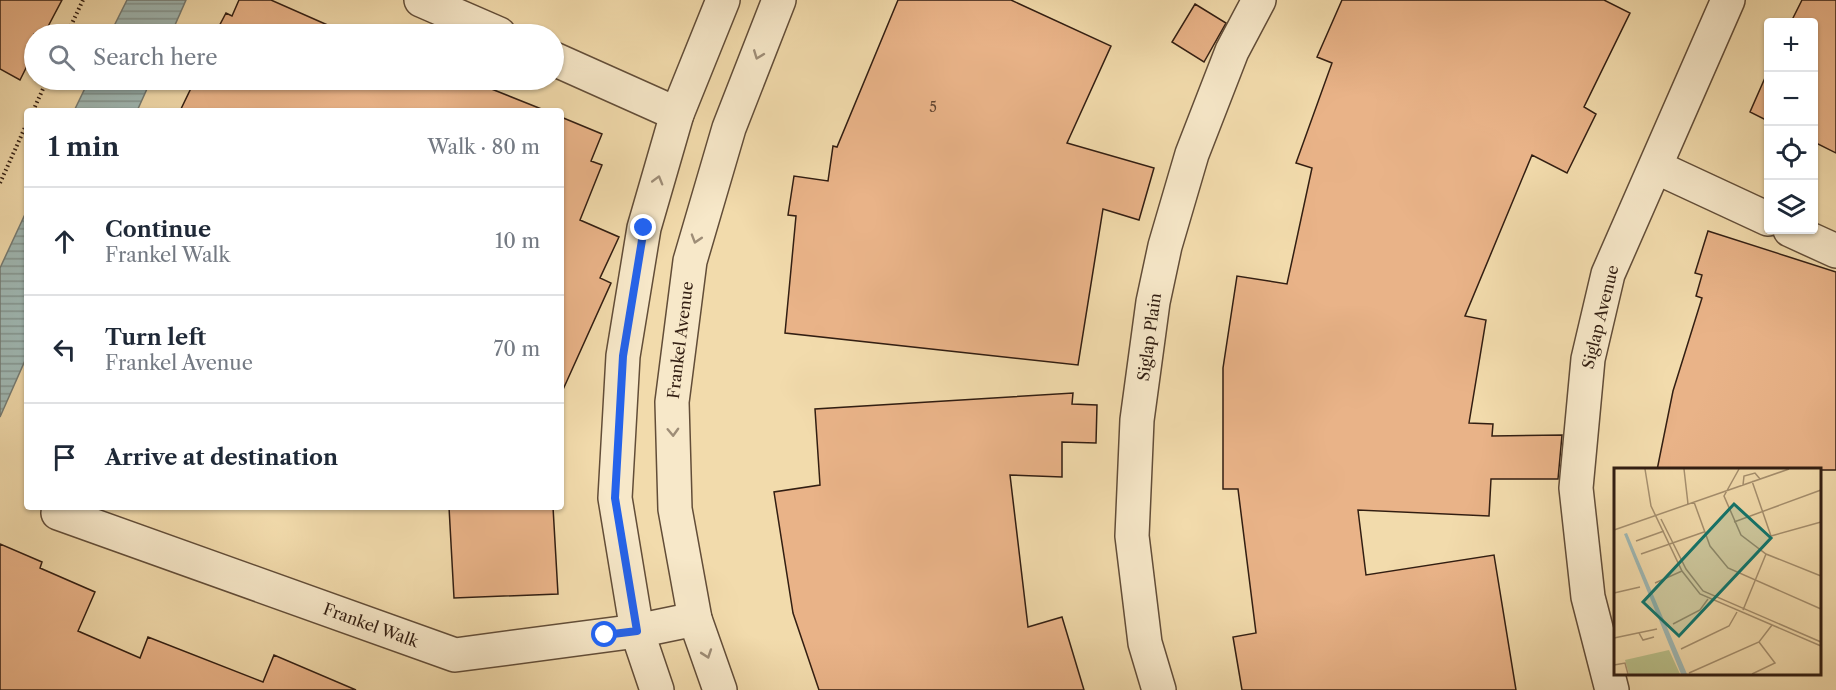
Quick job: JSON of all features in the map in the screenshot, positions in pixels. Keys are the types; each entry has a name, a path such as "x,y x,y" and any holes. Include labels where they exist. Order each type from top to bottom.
{"street":[{"path":"421,0 476,24"},
{"path":"657,690 637,631 615,498 623,356 644,228 677,114 723,0"},
{"name":"Frankel Avenue","path":"720,690 695,619 675,509 672,402 690,261 729,128 779,0"},
{"name":"Siglap Plain","path":"1159,690 1145,643 1132,536 1137,420 1153,303 1165,246 1192,154 1232,51 1259,0"},
{"name":"Siglap Avenue","path":"1612,690 1588,597 1576,488 1588,359 1608,274 1728,0"},
{"path":"564,63 677,114"},
{"path":"1656,167 1764,217"},
{"path":"1799,234 1836,251"},
{"name":"Frankel Walk","path":"58,513 455,655 637,631 695,619"}],"path":[{"path":"72,24 83,0"},
{"path":"34,108 42,90"},
{"path":"0,183 24,130"}],"water":[{"path":"127,0 186,0 175,24 115,24"},
{"path":"84,90 146,90 138,108 75,108"},
{"path":"24,216 24,363 0,417 0,268"}],"building":[{"path":"0,0 62,0 49,24 24,24 24,72 20,80 0,69"},
{"path":"239,0 271,0 325,24 220,24 226,13 232,16"},
{"path":"898,0 1011,0 1111,46 1067,143 1154,168 1139,220 1103,209 1078,365 785,333 796,216 788,215 794,176 828,181 833,146 837,147"},
{"path":"1342,0 1604,0 1630,13 1584,107 1596,114 1567,173 1532,155 1465,316 1486,320 1469,423 1493,424 1492,436 1562,435 1558,479 1491,479 1489,516 1358,510 1366,575 1494,555 1516,690 1242,690 1233,637 1256,633 1238,489 1223,489 1223,368 1237,276 1287,284 1312,168 1296,163 1332,63 1317,57"},
{"path":"1802,0 1836,0 1836,153 1818,144 1818,18 1793,18"},
{"path":"1195,4 1226,23 1204,62 1172,42"},
{"path":"1764,80 1764,119 1750,112"},
{"path":"190,90 494,90 539,108 181,108"},
{"path":"564,118 602,134 591,161 602,165 580,220 619,237 600,278 611,283 564,387"},
{"path":"1708,231 1836,272 1836,470 1821,470 1821,468 1657,468 1673,391 1702,298 1696,296 1702,275 1695,273"},
{"path":"1073,393 1072,404 1097,405 1096,443 1062,442 1062,477 1010,475 1028,627 1062,617 1084,690 819,690 793,613 774,492 820,485 815,409"},
{"path":"449,510 553,510 558,594 454,598"},
{"path":"0,544 42,562 40,568 95,592 78,631 140,658 148,637 263,682 274,655 356,690 0,690"}],"route":[{"path":"605,635 637,631 615,498 623,356 644,228"}]}
